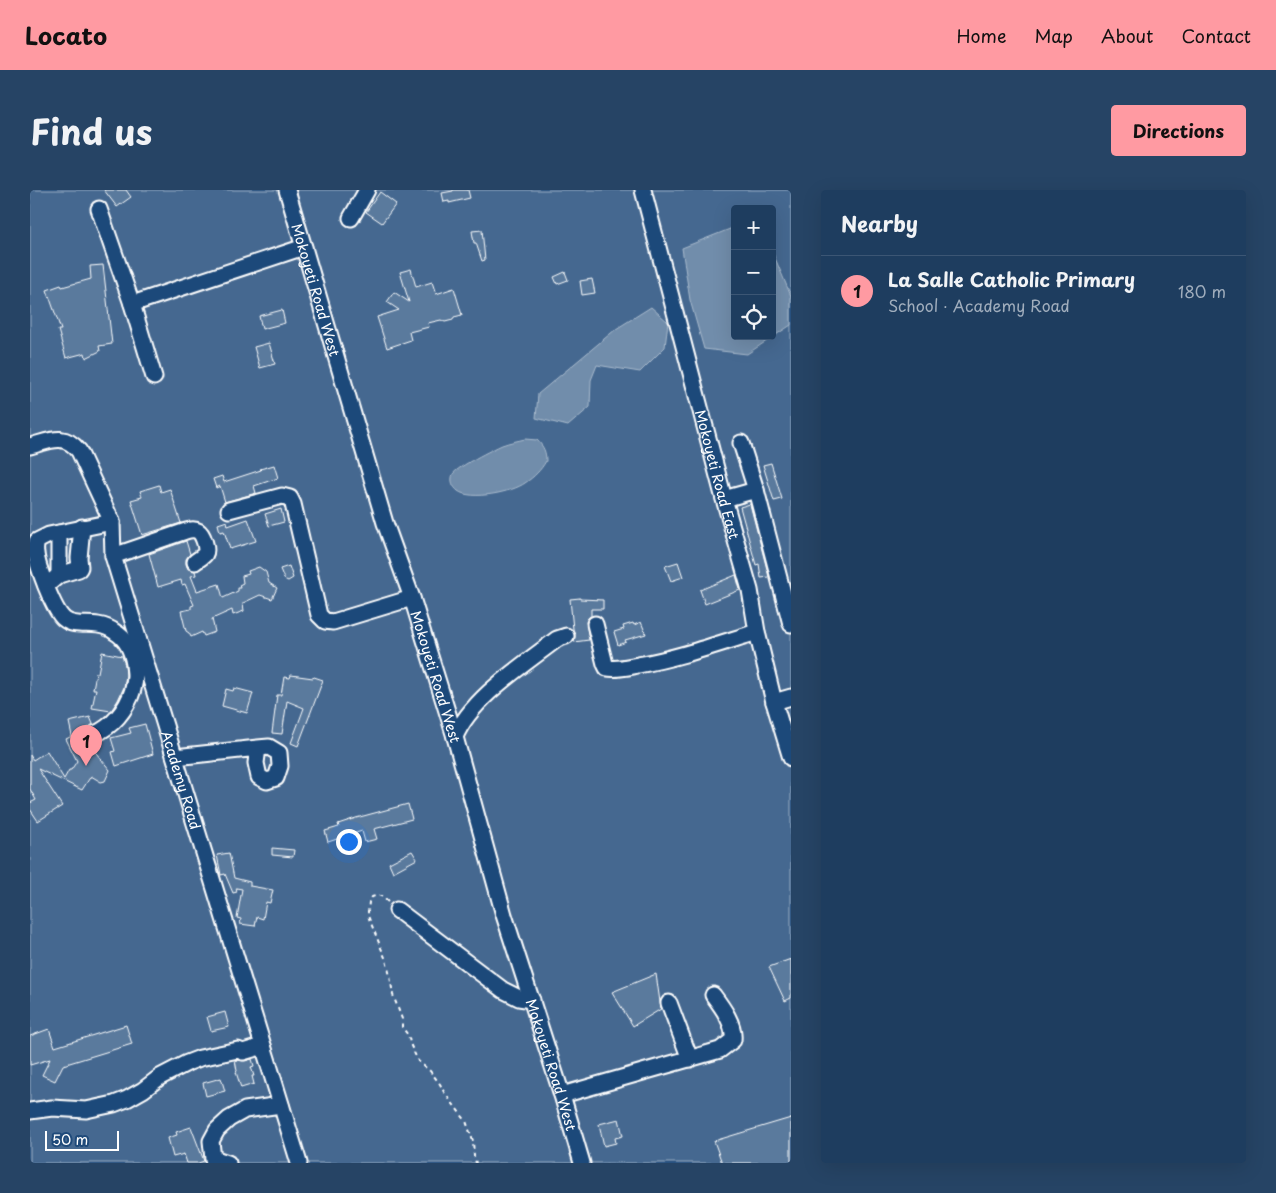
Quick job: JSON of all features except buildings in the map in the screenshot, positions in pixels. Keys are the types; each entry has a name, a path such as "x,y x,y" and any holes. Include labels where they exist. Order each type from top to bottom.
{"street":[{"name":"Mokoyeti Road West","path":"287,190 385,522 412,598 455,737 504,915 582,1163"},
{"path":"351,218 367,190"},
{"name":"Mokoyeti Road East","path":"643,190 724,499 750,590 757,632 774,702 791,758"},
{"path":"99,208 132,304 154,377"},
{"path":"132,304 304,247"},
{"name":"Academy Road","path":"30,446 61,438 72,442 79,451 112,522 113,556 299,1163"},
{"path":"741,443 756,490 791,624"},
{"path":"724,499 756,490"},
{"path":"229,510 282,496 290,498 319,615 325,621 333,622 412,598"},
{"path":"93,735 107,727 120,715 132,695 135,676 133,658 128,644 117,632 106,627 68,622 62,618 46,586 36,553 36,546 37,541 42,538 112,522"},
{"path":"46,586 59,575 77,570 80,567 82,528"},
{"path":"113,556 186,531 195,530 201,534 206,548 205,554 195,562"},
{"path":"59,533 59,575"},
{"path":"595,624 604,664 607,668 620,668 655,662 757,632"},
{"path":"455,737 459,728 473,709 492,690 557,639 566,636"},
{"path":"774,702 791,697"},
{"path":"175,757 258,748"},
{"path":"397,910 504,990 519,998 532,1000"},
{"path":"562,1095 720,1050 733,1040 733,1032 723,1008 713,995"},
{"path":"669,1003 690,1059"},
{"path":"30,1111 52,1108 86,1110 114,1104 128,1099 160,1077 200,1058 238,1050 243,1052 263,1046"},
{"path":"228,1163 219,1160 211,1161 210,1142 217,1130 228,1119 245,1110 281,1106"}],"path":[{"path":"397,910 383,897 378,895 372,896 369,902 370,921 386,960 393,994 402,1019 402,1027 408,1035 418,1061 440,1084 466,1120 473,1141 476,1163"}],"shaded area":[{"path":"30,190 791,190 791,1163 30,1163"},
{"path":"731,229 731,340 768,340 747,354 704,349 690,300 682,248"},
{"path":"776,260 791,296 791,325 776,335"},
{"path":"651,307 668,322 665,347 640,372 597,365 591,380 590,407 568,426 536,418 538,394 616,329"},
{"path":"525,439 537,440 544,450 546,461 537,473 525,483 502,492 482,495 464,494 458,491 452,484 453,474 461,467 502,445"}],"place":[{"name":"La Salle Catholic Primary","path":"86,766"}]}
